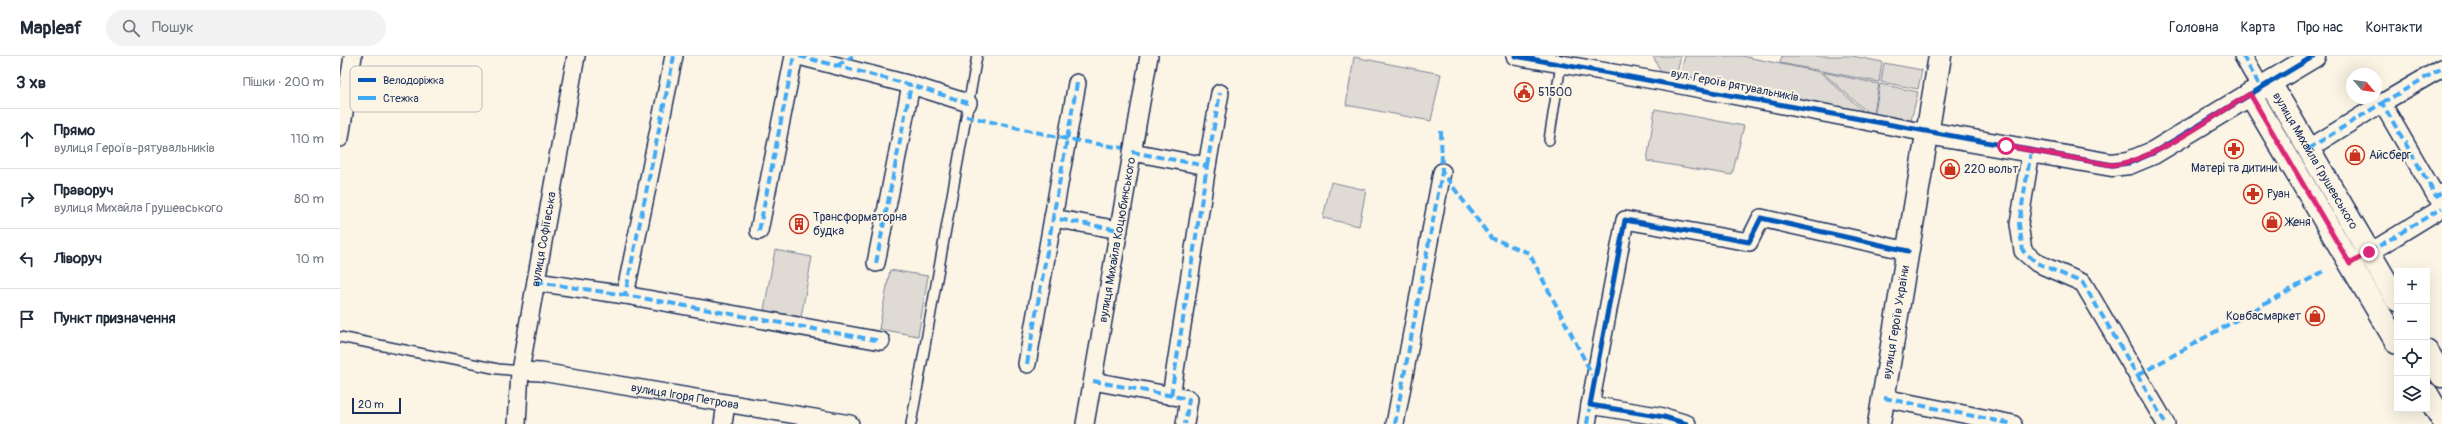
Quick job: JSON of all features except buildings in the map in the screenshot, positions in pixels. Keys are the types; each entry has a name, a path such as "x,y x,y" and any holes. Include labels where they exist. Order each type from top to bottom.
{"street":[{"path":"351,66 353,56"},
{"name":"вулиця Софіївська","path":"517,424 520,371 576,56"},
{"path":"625,295 674,56"},
{"path":"759,231 794,56"},
{"path":"799,56 911,85 968,103"},
{"name":"вулиця Михайла Коцюбинського","path":"1085,424 1149,56"},
{"name":"вул. Героїв рятувальників","path":"1515,56 1927,133"},
{"name":"вулиця Героїв України","path":"1879,424 1940,56"},
{"path":"2243,56 2260,88"},
{"path":"1927,133 2112,165 2129,163 2153,153 2314,56"},
{"path":"2308,149 2442,68"},
{"path":"340,138 350,75"},
{"path":"1027,364 1076,83"},
{"path":"876,262 911,85"},
{"name":"вулиця Михайла Грушевського","path":"2260,88 2308,149 2394,295"},
{"name":"вулиця Михайла Грушевського","path":"2260,88 2350,264 2391,318 2396,340"},
{"path":"1171,396 1220,93"},
{"path":"2382,104 2436,196 2442,193"},
{"path":"2031,151 2018,224 2023,251 2037,263 2083,283 2166,424"},
{"path":"1132,152 1208,166"},
{"path":"1395,424 1442,172"},
{"path":"2350,264 2442,208"},
{"path":"1053,218 1119,230"},
{"path":"1588,424 1590,405 1625,220 1749,242 1761,218 1908,251"},
{"path":"536,282 625,295 881,341"},
{"path":"2430,356 2442,376"},
{"name":"вулиця Ігоря Петрова","path":"520,371 541,372 850,424"},
{"path":"1093,382 1189,399 1185,424"},
{"path":"2433,394 2442,419"},
{"path":"1884,398 2013,424"},
{"path":"723,424 726,404"},
{"path":"1590,405 1664,417 1687,424"}],"lane":[{"path":"911,424 977,56"},
{"path":"1549,140 1561,64"},
{"path":"340,337 498,369 520,371"}],"shaded area":[{"path":"1653,56 1681,56 1675,81 1665,80"},
{"path":"1685,56 1742,56 1820,72 1872,119 1678,83"},
{"path":"1782,56 1852,56 1882,62 1879,82 1780,63"},
{"path":"1354,57 1441,74 1431,121 1346,105"},
{"path":"1884,63 1922,70 1918,89 1881,82"},
{"path":"1822,72 1879,84 1873,117"},
{"path":"1880,84 1918,92 1910,125 1874,118"},
{"path":"1655,109 1744,126 1732,175 1647,161"},
{"path":"1331,182 1366,190 1359,226 1323,218"},
{"path":"775,250 812,257 801,317 764,310"},
{"path":"890,270 928,276 918,336 879,329"}],"marked path":[{"path":"674,56 625,295 881,341"},
{"path":"759,231 794,56"},
{"path":"799,56 911,85 968,103"},
{"path":"837,66 853,56"},
{"path":"2243,56 2261,88"},
{"path":"2382,103 2442,68"},
{"path":"1077,83 1053,218 1119,230"},
{"path":"876,263 911,85"},
{"path":"1207,166 1220,93"},
{"path":"2308,149 2382,103 2436,196 2442,193"},
{"path":"966,116 1067,139 1123,148"},
{"path":"1441,131 1442,172 1491,238 1529,253 1594,378"},
{"path":"2031,151 2019,224 2023,251 2037,263 2083,283 2166,424"},
{"path":"1132,152 1207,166 1171,396"},
{"path":"1395,424 1442,172"},
{"path":"2369,252 2442,208"},
{"path":"1027,364 1053,218"},
{"path":"2138,375 2324,271"},
{"path":"536,282 625,295"},
{"path":"1093,381 1189,399 1185,424"},
{"path":"1884,398 2013,424"},
{"path":"1587,424 1590,405"}],"cycle path":[{"path":"1515,56 2112,165 2129,163 2153,153 2314,56"},
{"path":"1687,424 1664,417 1590,405 1625,220 1749,242 1761,218 1908,251"}],"place":[{"name":"51500","path":"1524,92"},
{"name":"Матері та дитини","path":"2234,149"},
{"name":"Айсберг","path":"2355,155"},
{"name":"220 вольт","path":"1950,169"},
{"name":"Руан","path":"2253,194"},
{"name":"Женя","path":"2272,222"},
{"name":"Трансформаторна будка","path":"799,224"},
{"name":"Ковбасмаркет","path":"2315,316"}],"route":[{"path":"2006,146 2112,165 2129,163 2153,153 2250,94 2350,264 2369,252"}]}
